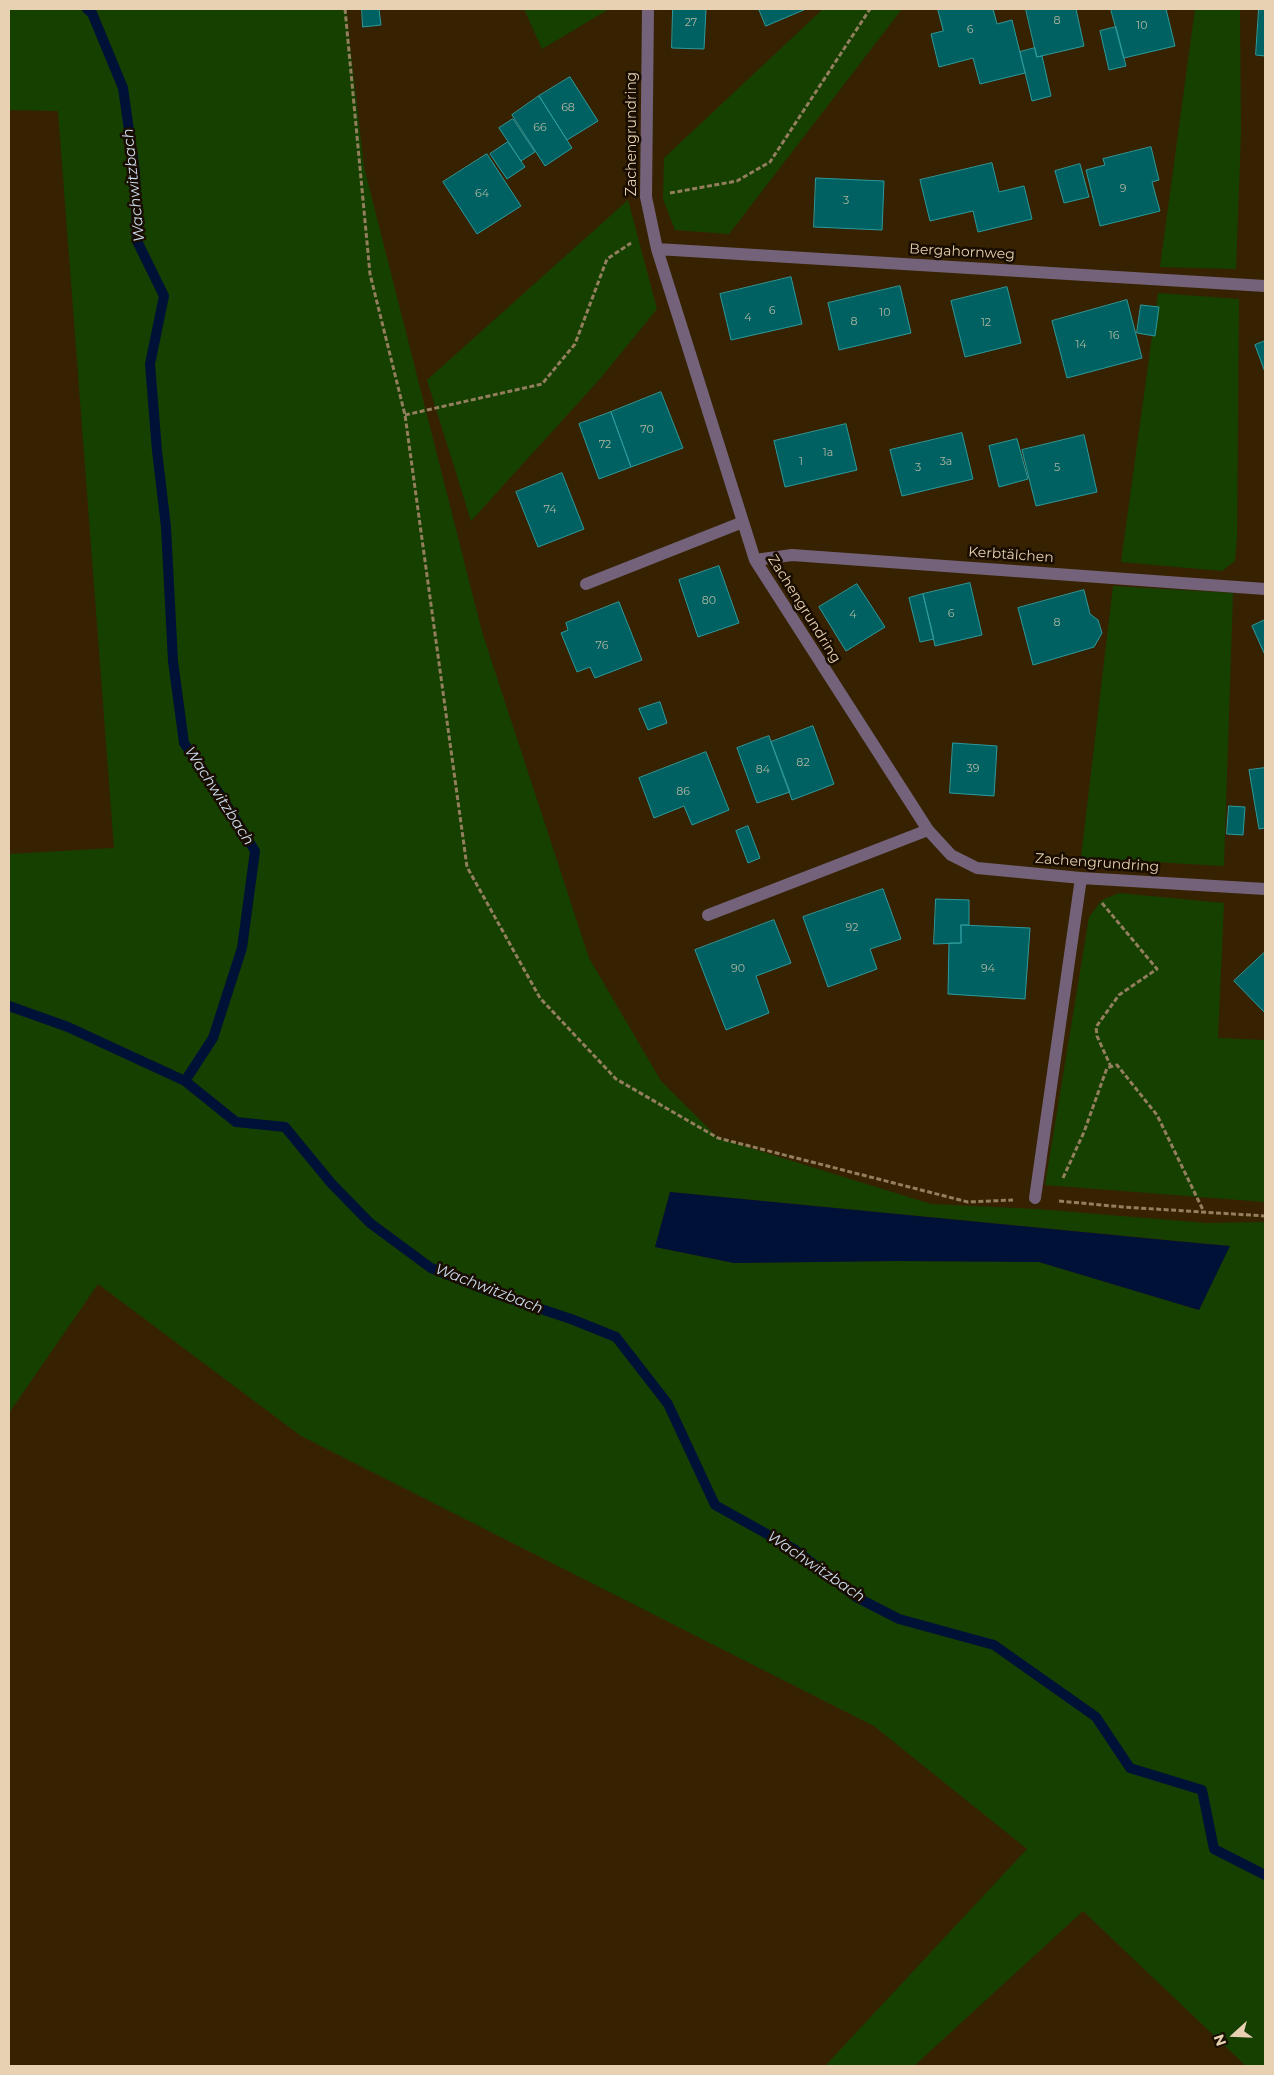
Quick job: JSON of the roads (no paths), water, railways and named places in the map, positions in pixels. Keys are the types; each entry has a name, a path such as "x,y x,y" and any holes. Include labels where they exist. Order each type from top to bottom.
{"street":[{"name":"Zachengrundring","path":"648,9 646,197 657,249 755,560 928,830 951,855 976,868 1082,878 1265,889"},
{"name":"Bergahornweg","path":"657,249 1265,286"},
{"path":"586,584 743,522"},
{"name":"Kerbtälchen","path":"755,560 792,555 1265,589"},
{"path":"708,915 928,830"},
{"path":"1035,1198 1082,878"}],"water":[{"path":"670,1192 1230,1246 1199,1310 1039,1262 734,1263 655,1247"}],"waterway":[{"name":"Wachwitzbach","path":"87,9 92,13 123,88 135,172 137,241 164,296 150,364 157,451 166,527 173,661 184,743 223,799 255,851 242,948 213,1038 185,1081 236,1122 285,1127 331,1183 370,1223 431,1268 616,1337 668,1404 715,1505 794,1549 856,1597 899,1619 994,1645 1096,1717 1130,1768 1202,1790 1214,1849 1265,1875"},
{"path":"9,1006 68,1027 185,1081"}]}
